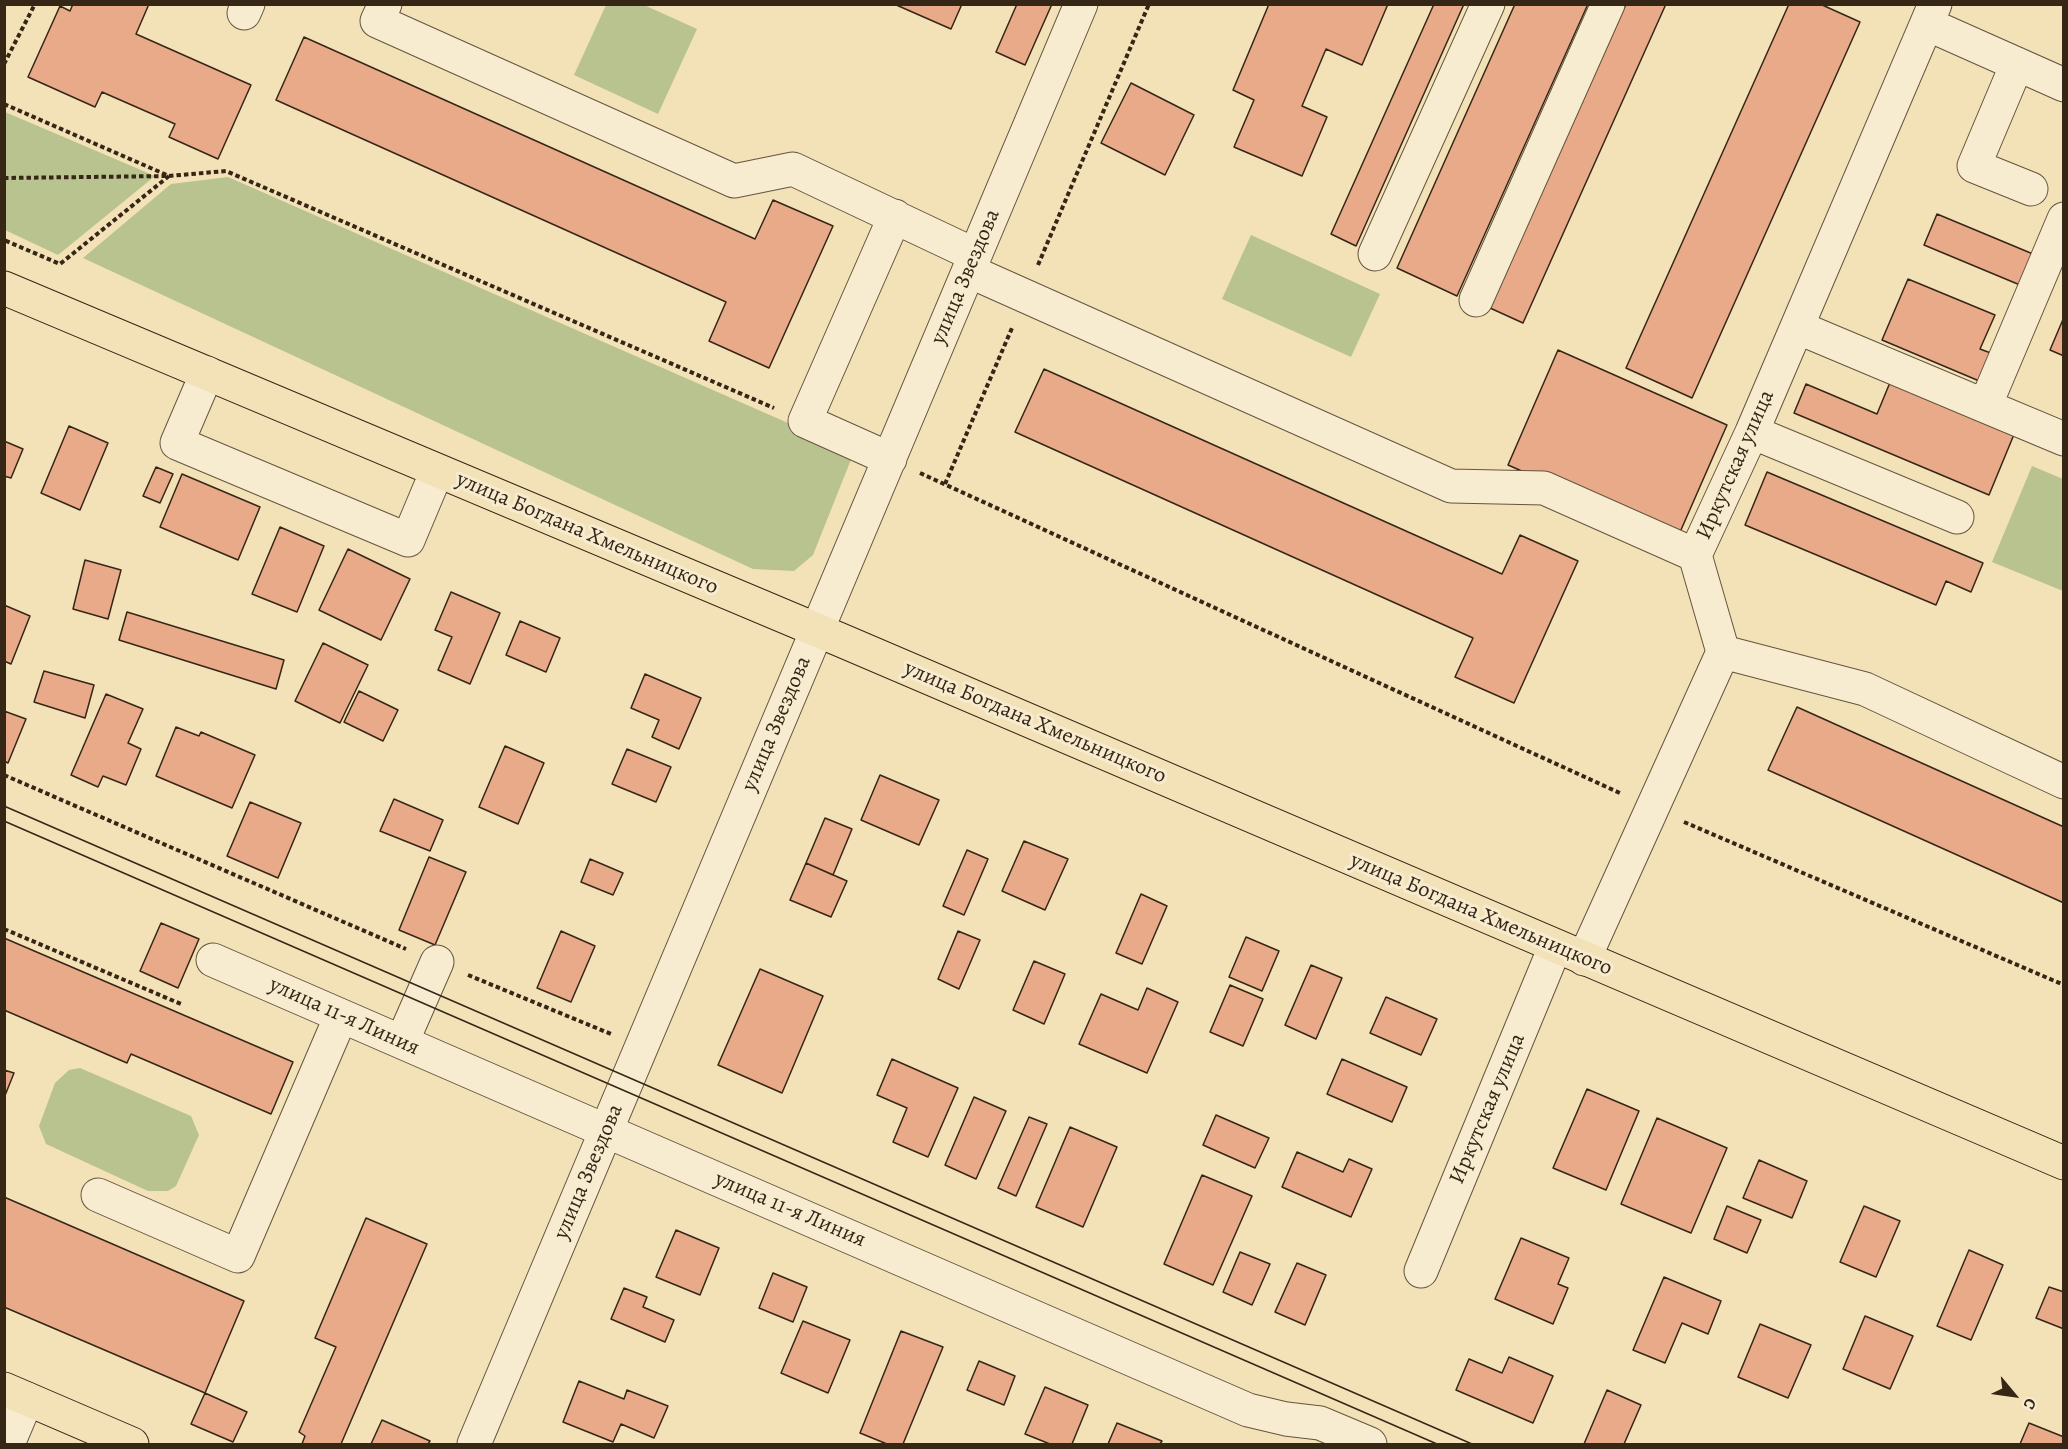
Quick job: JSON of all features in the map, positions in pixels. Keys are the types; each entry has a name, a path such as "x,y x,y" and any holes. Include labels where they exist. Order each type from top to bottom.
{"main road":[{"name":"улица Богдана Хмельницкого","path":"4,288 2064,1163"},
{"path":"16,1394 132,1444"}],"street":[{"path":"385,4 377,21 734,181 793,169 896,216 1025,296 1451,486 1544,488 1695,555"},
{"name":"улица Звездова","path":"474,1444 1081,4"},
{"path":"1375,254 1488,4"},
{"path":"1476,300 1608,4"},
{"path":"1931,14 2017,64 2064,85"},
{"name":"Иркутская улица","path":"1421,1271 1570,953 1652,808 1723,652 1695,555 1752,432 1931,14"},
{"path":"2017,64 1974,166 2031,189"},
{"path":"890,459 805,421 896,216"},
{"path":"1985,406 2064,219"},
{"path":"1797,327 2064,439"},
{"path":"207,373 177,443 408,540 437,471"},
{"path":"1752,432 1957,517"},
{"path":"1723,652 1865,689 2064,782"},
{"name":"улица 11-я Линия","path":"213,960 1248,1410 1288,1432 1320,1423 1370,1444"},
{"path":"402,1042 436,962"},
{"path":"98,1195 238,1256 341,1016"},
{"path":"8,1444 16,1394"}],"path":[{"path":"4,64 35,4"},
{"path":"945,484 1149,4"},
{"path":"4,104 169,176"},
{"path":"4,178 169,176 226,171 805,421"},
{"path":"4,240 60,264 169,176"},
{"path":"890,459 1652,808 2064,985"},
{"path":"4,775 436,962 642,1047"},
{"path":"4,929 181,1004"}],"green space":[{"path":"606,5 644,5 697,29 658,114 574,75"},
{"path":"5,112 155,176 58,255 5,230"},
{"path":"228,177 854,452 813,555 794,571 753,569 83,258 171,184"},
{"path":"1251,235 1380,294 1351,357 1222,299"},
{"path":"2032,466 2063,479 2063,591 1992,562"},
{"path":"80,1068 191,1116 199,1135 176,1186 168,1191 148,1191 46,1144 39,1126 55,1083 69,1070"}],"building":[{"path":"73,4 149,4 136,34 251,85 218,159 169,137 175,124 102,92 95,107 28,77 60,6 70,11"},
{"path":"894,4 962,4 951,29"},
{"path":"1017,4 1052,4 1025,65 996,52"},
{"path":"1269,4 1388,4 1362,65 1326,49 1302,106 1327,117 1302,176 1234,147 1254,100 1233,90"},
{"path":"1434,4 1464,4 1356,246 1331,234"},
{"path":"1515,4 1588,4 1457,296 1397,268"},
{"path":"1626,4 1666,4 1523,323 1490,308"},
{"path":"1789,4 1820,4 1860,22 1692,398 1626,368"},
{"path":"304,37 755,239 773,200 833,226 769,368 709,341 726,302 276,100"},
{"path":"1131,83 1194,115 1165,175 1101,143"},
{"path":"1937,214 2033,254 2020,285 1924,245"},
{"path":"1908,279 1995,315 1980,349 1996,355 1984,383 1882,340"},
{"path":"2064,317 2064,356 2050,350"},
{"path":"1558,350 1727,425 1677,539 1508,465"},
{"path":"1044,369 1502,574 1520,535 1578,561 1514,703 1455,677 1473,638 1015,432"},
{"path":"1891,380 2015,432 1989,495 1794,413 1806,384 1877,414"},
{"path":"69,426 108,443 80,510 41,493"},
{"path":"4,441 23,449 11,478 4,476"},
{"path":"156,467 173,474 160,503 143,496"},
{"path":"1767,472 1983,563 1971,592 1946,581 1936,605 1745,525"},
{"path":"182,474 260,507 238,560 160,527"},
{"path":"280,527 324,546 297,612 252,594"},
{"path":"348,549 410,579 381,640 319,610"},
{"path":"85,560 121,570 108,619 73,609"},
{"path":"451,592 500,613 470,684 438,670 452,637 435,630"},
{"path":"4,605 30,616 11,664 4,661"},
{"path":"127,612 284,660 276,689 119,640"},
{"path":"520,621 560,638 546,672 506,655"},
{"path":"323,643 368,665 340,723 295,701"},
{"path":"44,671 94,685 85,718 34,702"},
{"path":"645,674 701,698 679,749 652,737 659,720 631,708"},
{"path":"359,691 398,710 383,741 344,722"},
{"path":"106,694 143,709 128,743 141,749 126,785 103,776 98,787 71,775"},
{"path":"1797,707 2064,827 2064,903 1768,770"},
{"path":"4,711 26,719 8,763 4,761"},
{"path":"176,727 199,736 201,732 255,755 232,808 156,776"},
{"path":"505,746 544,763 518,824 479,807"},
{"path":"627,749 671,767 656,802 612,784"},
{"path":"880,775 939,800 919,845 861,820"},
{"path":"394,799 443,820 430,851 380,831"},
{"path":"250,802 301,823 278,878 227,856"},
{"path":"825,818 852,829 833,875 806,863"},
{"path":"1024,841 1068,859 1045,910 1002,891"},
{"path":"967,850 988,859 964,915 943,906"},
{"path":"429,857 466,872 435,945 399,930"},
{"path":"590,859 623,873 613,895 581,882"},
{"path":"806,863 847,881 831,917 790,900"},
{"path":"1141,894 1167,906 1142,964 1116,953"},
{"path":"161,923 199,939 178,988 140,971"},
{"path":"561,931 595,946 571,1002 537,988"},
{"path":"958,931 980,940 959,989 938,979"},
{"path":"1246,937 1279,951 1262,991 1229,977"},
{"path":"4,938 293,1062 271,1114 131,1054 127,1063 4,1010"},
{"path":"1034,961 1065,974 1044,1024 1013,1010"},
{"path":"1311,965 1342,978 1316,1039 1285,1025"},
{"path":"760,969 823,996 782,1093 718,1065"},
{"path":"1230,985 1263,999 1243,1046 1210,1032"},
{"path":"1147,988 1178,1002 1147,1073 1079,1044 1101,994 1138,1010"},
{"path":"1386,997 1437,1019 1421,1055 1370,1033"},
{"path":"892,1059 958,1088 928,1157 893,1142 907,1108 877,1095"},
{"path":"1342,1059 1407,1087 1392,1122 1327,1094"},
{"path":"4,1070 14,1073 4,1098"},
{"path":"1587,1089 1639,1111 1606,1190 1553,1168"},
{"path":"974,1097 1006,1111 976,1179 945,1165"},
{"path":"1216,1115 1269,1138 1255,1168 1203,1145"},
{"path":"1029,1117 1047,1124 1016,1196 998,1188"},
{"path":"1657,1118 1727,1148 1691,1233 1621,1204"},
{"path":"1070,1127 1117,1147 1083,1227 1036,1207"},
{"path":"1297,1152 1343,1172 1349,1159 1372,1169 1351,1217 1282,1187"},
{"path":"1759,1160 1807,1181 1792,1218 1743,1198"},
{"path":"1202,1175 1252,1196 1213,1285 1164,1264"},
{"path":"4,1197 244,1301 205,1393 4,1307"},
{"path":"1727,1206 1761,1220 1747,1253 1714,1239"},
{"path":"1864,1206 1900,1221 1876,1277 1840,1262"},
{"path":"366,1218 427,1244 341,1444 302,1444 305,1436 299,1432 336,1347 315,1338"},
{"path":"676,1230 719,1248 700,1295 656,1277"},
{"path":"1521,1238 1569,1258 1558,1284 1568,1288 1553,1324 1495,1299"},
{"path":"1969,1250 2003,1265 1971,1340 1937,1326"},
{"path":"1240,1252 1270,1264 1252,1305 1223,1292"},
{"path":"1297,1263 1326,1275 1305,1325 1275,1312"},
{"path":"773,1273 807,1287 793,1322 759,1308"},
{"path":"1664,1277 1721,1301 1708,1334 1682,1323 1665,1363 1633,1350"},
{"path":"2049,1287 2064,1292 2064,1329 2036,1318"},
{"path":"624,1288 647,1297 643,1307 674,1320 665,1342 611,1319"},
{"path":"1865,1316 1913,1336 1890,1389 1843,1369"},
{"path":"803,1321 850,1340 828,1393 781,1373"},
{"path":"1760,1324 1811,1345 1788,1398 1738,1377"},
{"path":"901,1331 943,1347 903,1444 887,1444 860,1433"},
{"path":"1509,1357 1553,1376 1533,1423 1456,1390 1469,1359 1502,1373"},
{"path":"979,1361 1015,1376 1004,1405 967,1390"},
{"path":"579,1381 624,1399 627,1390 668,1406 654,1438 621,1424 613,1442 563,1422"},
{"path":"1045,1387 1088,1405 1072,1444 1050,1444 1025,1434"},
{"path":"1607,1390 1641,1405 1624,1444 1584,1444"},
{"path":"205,1393 247,1412 233,1442 191,1424"},
{"path":"382,1420 430,1441 428,1444 371,1444"},
{"path":"1117,1423 1162,1441 1160,1444 1108,1444"},
{"path":"2029,1423 2064,1437 2064,1444 2020,1444"}],"tram line":[{"path":"4,806 1472,1444"},
{"path":"4,821 1437,1444"}]}
